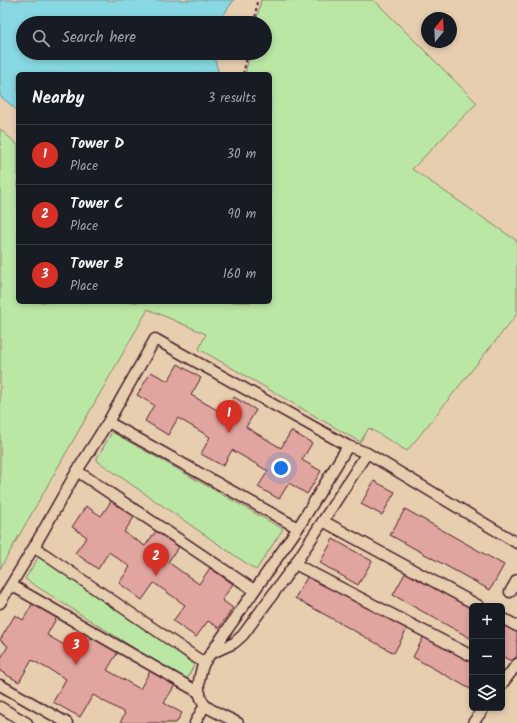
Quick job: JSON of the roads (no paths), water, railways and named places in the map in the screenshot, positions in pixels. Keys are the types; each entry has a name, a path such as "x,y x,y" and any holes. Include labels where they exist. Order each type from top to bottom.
{"street":[{"path":"0,603 77,471 108,422 155,338 348,446 367,453 517,543"},
{"path":"108,422 298,528"},
{"path":"238,723 205,705 200,693 199,678 204,663 298,528 348,446"},
{"path":"210,654 234,643 243,635 295,564 367,453"},
{"path":"77,471 254,590"},
{"path":"323,521 473,603"},
{"path":"34,547 204,663"},
{"path":"295,564 469,654"},
{"path":"510,592 517,580"},
{"path":"11,584 200,693"},
{"path":"505,620 517,626"},
{"path":"505,673 517,664"},
{"path":"0,686 67,723"},
{"path":"195,723 205,705"},
{"path":"0,707 27,723"},
{"path":"473,723 482,711"}],"water":[{"path":"0,0 234,0 222,16 16,16 16,60 215,60 218,72 16,72 16,109 0,96"}],"place":[{"name":"Tower D","path":"229,433"},
{"name":"Tower C","path":"156,576"},
{"name":"Tower B","path":"76,665"}]}
